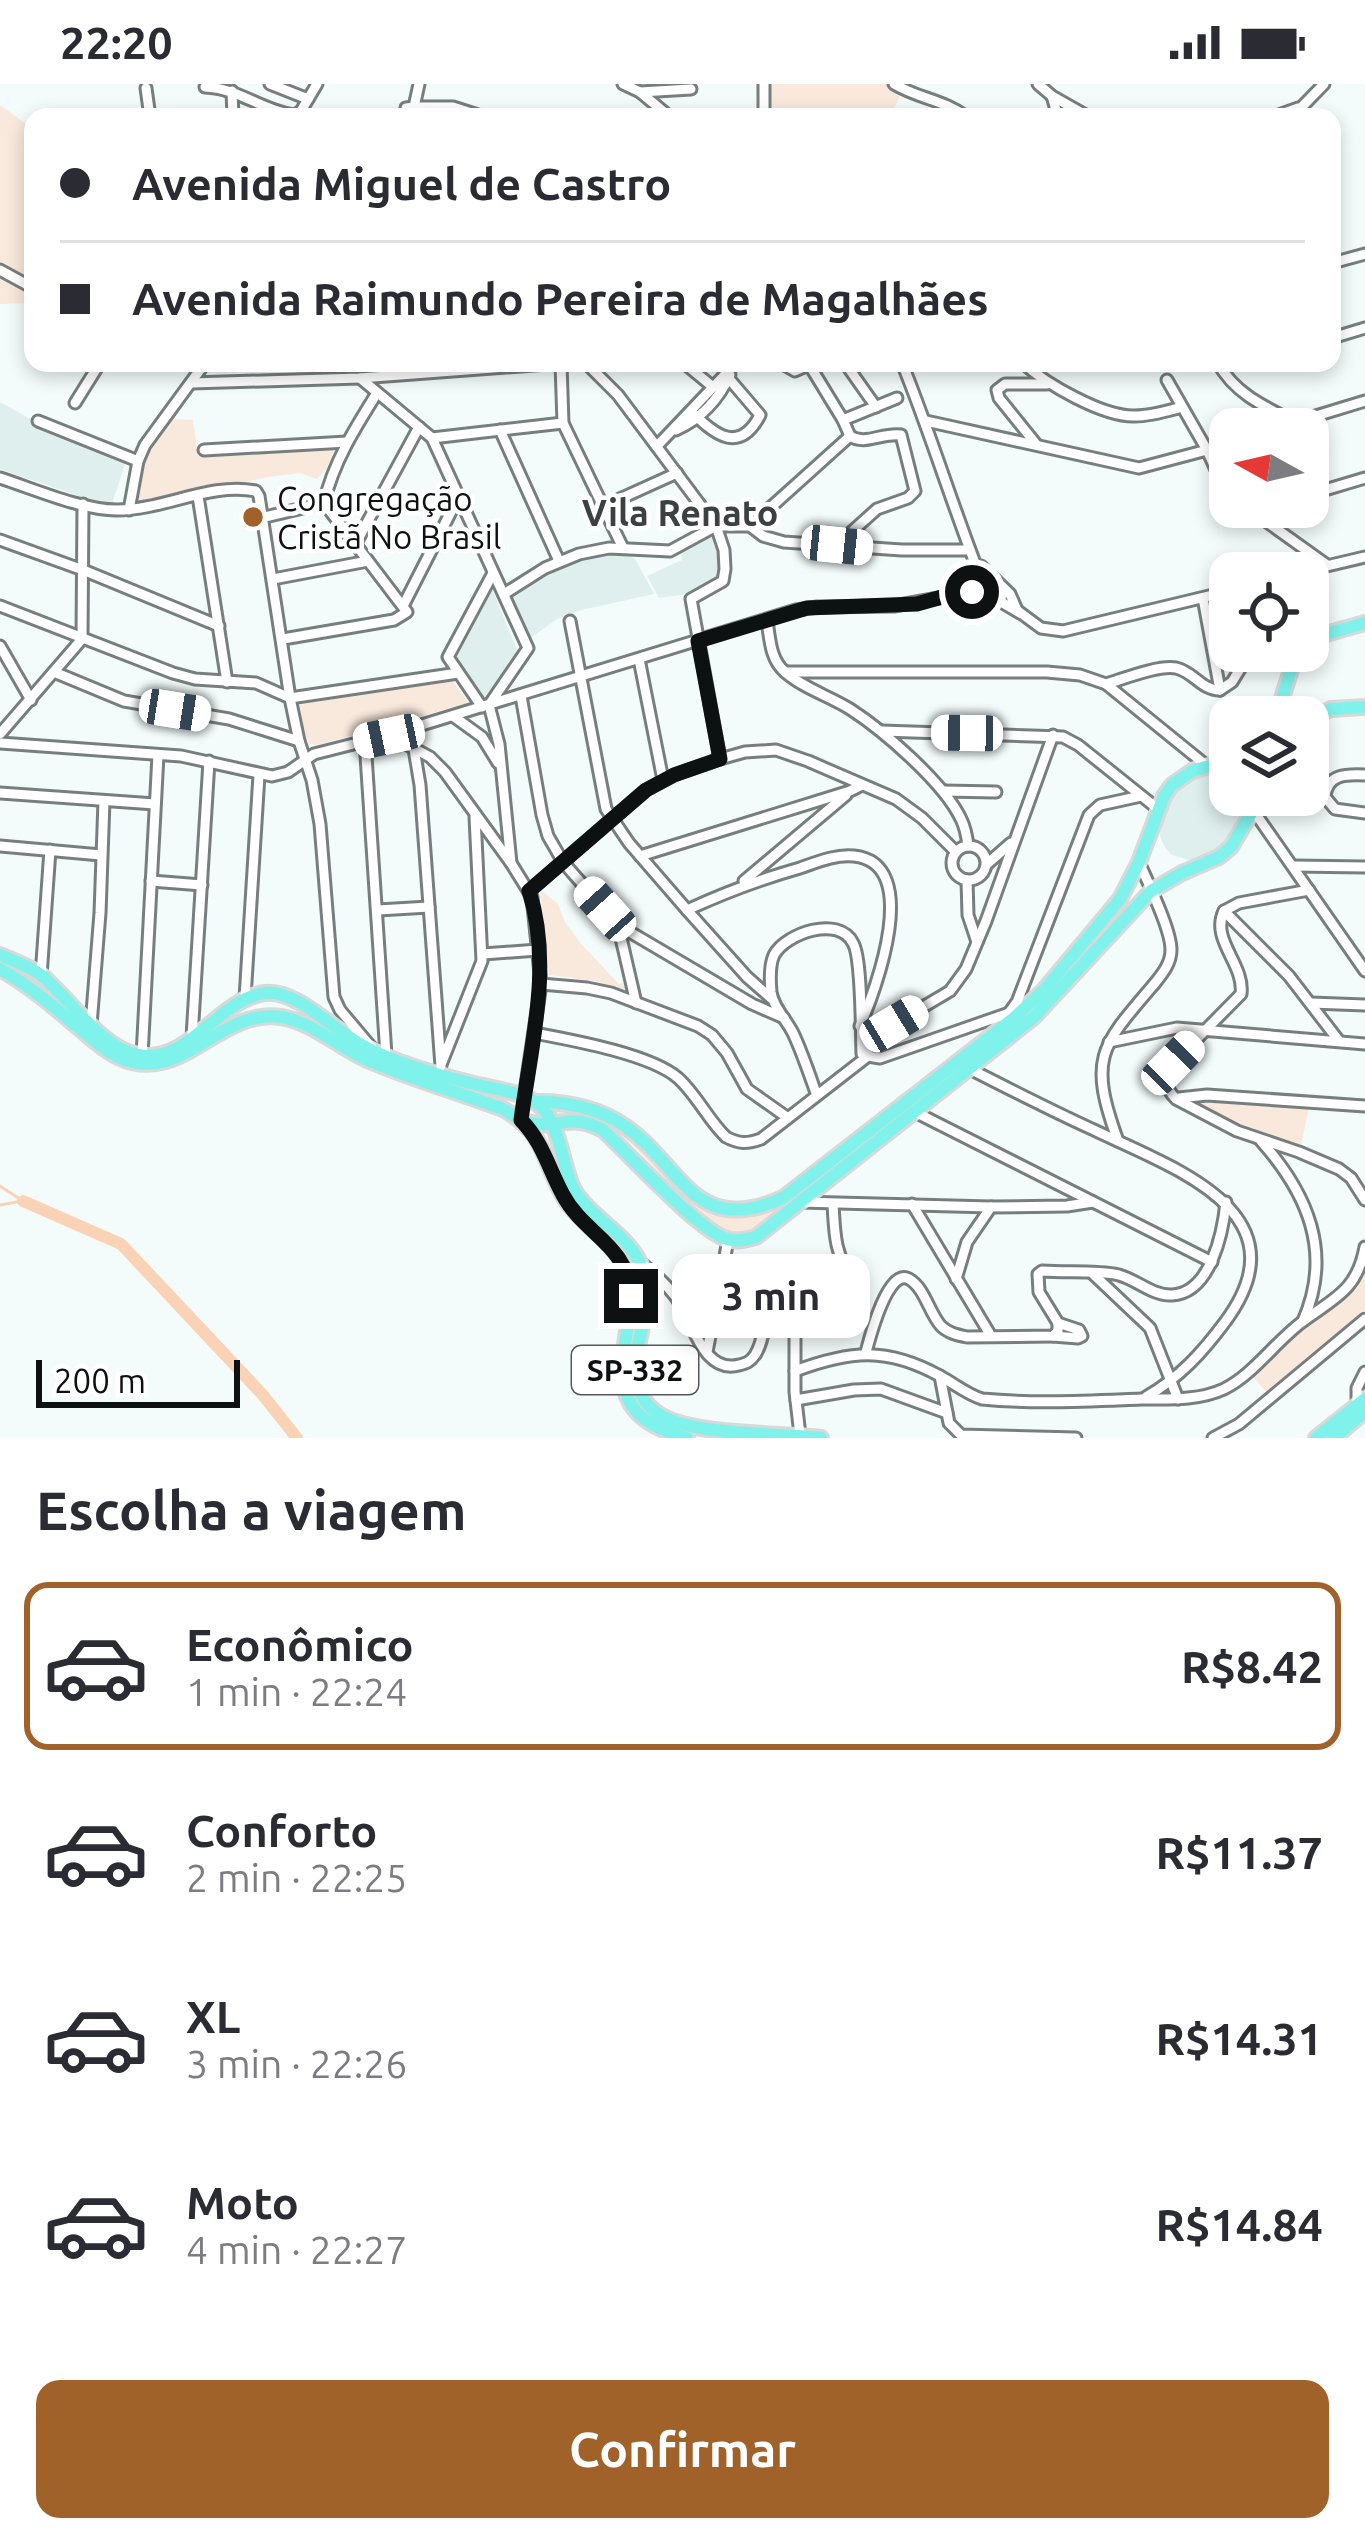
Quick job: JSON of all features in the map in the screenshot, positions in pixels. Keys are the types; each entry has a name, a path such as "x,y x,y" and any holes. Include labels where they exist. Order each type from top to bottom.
{"main road":[{"path":"1329,632 1365,623"},
{"path":"1329,710 1365,706"},
{"path":"530,1100 550,1101 584,1115 691,1216 728,1240 755,1237 1044,990 1128,887 1172,785 1207,766"},
{"path":"816,1182 915,1112 1034,1017 1151,891 1219,857 1240,834 1248,816"},
{"path":"0,955 32,969 113,1044 142,1056 160,1054 218,1025 254,1016 280,1017 368,1060 532,1124 553,1125 584,1115 611,1118 628,1127 678,1182 716,1206 750,1209 797,1198"},
{"path":"0,968 103,1047 133,1062 163,1063 178,1058 248,997 287,995 344,1036 381,1053 530,1100 545,1110 553,1125 575,1192 641,1263"},
{"path":"280,1017 287,1008 287,995"},
{"path":"248,997 254,1016"},
{"path":"521,1120 530,1100"},
{"name":"SP-332","path":"521,1120 538,1137 564,1197 622,1261 629,1277 624,1392 652,1425 687,1438"},
{"name":"SP-332","path":"641,1263 646,1300 635,1369 639,1391 658,1414 716,1429 821,1438"},
{"path":"1316,1438 1363,1410"},
{"path":"1334,1438 1363,1410"}],"street":[{"path":"270,84 308,99"},
{"path":"304,108 317,84"},
{"path":"414,107 419,84"},
{"path":"623,84 659,108"},
{"path":"895,84 955,108"},
{"path":"1038,84 1073,108"},
{"path":"1299,108 1324,84"},
{"path":"205,87 232,91 271,108"},
{"path":"146,88 149,108"},
{"path":"640,92 691,89"},
{"path":"232,91 233,108"},
{"path":"1052,96 1055,108"},
{"path":"406,108 456,108"},
{"path":"75,403 94,372"},
{"path":"129,510 138,461 154,431 199,372"},
{"path":"191,383 440,372"},
{"path":"561,372 563,423 623,548"},
{"path":"595,372 677,472 716,526 724,550 725,576 719,585 691,599 720,759"},
{"path":"696,372 713,387"},
{"path":"694,415 728,372"},
{"path":"657,446 716,400 729,372"},
{"path":"694,415 722,436 746,435 755,425 760,415 731,372"},
{"path":"816,372 850,436 861,441 901,435 915,491 877,508 837,545"},
{"path":"851,372 876,407"},
{"path":"906,372 969,550 989,590 1042,628 1063,631 1209,596"},
{"path":"1033,372 1047,384 1130,416 1182,407"},
{"path":"1225,372 1237,389 1266,408"},
{"path":"359,378 433,437 528,648 486,706"},
{"path":"1167,380 1209,455"},
{"path":"1036,444 997,390 1004,384 1047,384"},
{"path":"324,503 347,442 376,393"},
{"path":"843,420 897,398"},
{"path":"1329,412 1365,401"},
{"path":"38,421 138,461"},
{"path":"926,421 1138,468 1207,450"},
{"path":"433,437 563,423"},
{"path":"356,543 419,427"},
{"path":"500,430 559,561"},
{"path":"750,526 850,436"},
{"path":"204,450 347,442"},
{"path":"604,506 677,472"},
{"path":"0,478 107,510 129,510 232,489 256,491 265,517 290,698 299,740 310,757 334,997 340,1010 381,1053"},
{"path":"1329,489 1365,478"},
{"path":"198,496 227,682"},
{"path":"283,639 394,620 405,609 459,496"},
{"path":"324,503 405,609"},
{"path":"265,517 324,503"},
{"path":"0,734 82,639 83,504"},
{"path":"504,594 559,561 599,549 670,551 716,526 750,526 773,540 969,550"},
{"path":"1275,528 1309,552"},
{"path":"0,540 219,626"},
{"path":"969,550 1010,594 1019,612"},
{"path":"1329,565 1365,556"},
{"path":"273,579 368,561"},
{"path":"982,566 989,590"},
{"path":"493,572 448,657 486,706 499,744 511,863"},
{"path":"0,743 158,754 259,775 281,775 310,757 807,608 894,606 989,590"},
{"path":"1203,598 1220,690"},
{"path":"0,606 173,673 256,683 290,698 458,674"},
{"path":"570,621 604,803 612,820 687,910 771,998 792,1031 817,1094"},
{"path":"767,621 771,648 785,672 880,731 944,791 961,819 968,846"},
{"path":"0,646 31,700"},
{"path":"639,659 663,780"},
{"path":"1106,684 1174,668 1209,689 1220,690 1238,672"},
{"path":"54,672 124,701 230,719 299,740"},
{"path":"785,672 1080,675 1106,684 1207,766"},
{"path":"521,696 542,815 563,862 618,925 784,1018"},
{"path":"453,716 482,737 501,768"},
{"path":"880,731 1053,735 1078,746 1158,809"},
{"path":"865,1058 867,1045 879,1033 950,991 966,969 1053,735"},
{"path":"389,736 430,758 445,772 529,891 541,984 530,1100"},
{"path":"365,741 378,910 381,1053"},
{"path":"414,749 440,1069"},
{"path":"529,891 646,790 745,752 776,751 808,760 896,799 956,852"},
{"path":"142,1056 158,754"},
{"path":"192,1038 209,761"},
{"path":"248,997 259,775"},
{"path":"1363,813 1330,806 1325,792 1334,778 1365,775"},
{"path":"640,856 862,785"},
{"path":"737,886 850,791"},
{"path":"944,791 996,792"},
{"path":"0,794 155,804"},
{"path":"534,1033 607,1048 665,1070 686,1086 719,1130 735,1142 748,1144 865,1058 880,1058 1011,1016 1089,815 1100,805 1142,796"},
{"path":"91,1025 104,801"},
{"path":"1263,816 1365,971"},
{"path":"440,1069 478,978 483,954 475,817"},
{"path":"987,864 980,849 968,846 952,860 954,871 967,880 978,878 1016,839"},
{"path":"0,846 101,855"},
{"path":"41,976 50,850"},
{"path":"687,910 737,886 847,855 871,861 882,870 892,903 879,978 860,1026"},
{"path":"1118,1141 1100,1072 1109,1042 1171,957 1169,939 1139,862"},
{"path":"1293,866 1365,867"},
{"path":"967,880 968,915 977,942"},
{"path":"151,881 202,885"},
{"path":"1309,890 1224,910 1219,927 1243,987 1238,999 1166,1073 1169,1092 1237,1131 1339,1169 1365,1200"},
{"path":"378,910 429,907"},
{"path":"1224,910 1289,976 1340,1042"},
{"path":"618,925 636,1003"},
{"path":"771,998 772,960 785,943 819,929 842,931 856,948 865,1058"},
{"path":"483,954 538,950"},
{"path":"541,984 587,988 698,1027 727,1053 747,1089 788,1118"},
{"path":"196,1003 218,1025"},
{"path":"1311,1003 1365,1005"},
{"path":"1109,1042 1163,1029 1206,1029 1365,1044"},
{"path":"970,1069 1202,1185 1238,1217 1251,1259 1241,1302 1194,1363 1142,1400"},
{"path":"1176,1099 1207,1095 1365,1106"},
{"path":"915,1112 1212,1262"},
{"path":"1094,1130 1108,1113"},
{"path":"1262,1141 1294,1182 1312,1226 1314,1297 1303,1321"},
{"path":"641,1263 676,1298 706,1353 720,1365 748,1362 756,1354 770,1302 777,1294 795,1293 830,1305 847,1296 833,1204 816,1182"},
{"path":"1067,1206 1075,1192"},
{"path":"797,1198 833,1204 991,1207 1093,1202"},
{"path":"1053,1336 1058,1323 1039,1292 1038,1274 1114,1274 1176,1295 1194,1286 1212,1262 1226,1202"},
{"path":"912,1204 991,1336"},
{"path":"956,1279 967,1241 991,1207"},
{"path":"706,1353 728,1240"},
{"path":"795,1371 866,1352 913,1363 982,1399 1178,1399 1226,1388 1356,1278 1365,1247"},
{"path":"1093,1274 1150,1328 1178,1399"},
{"path":"866,1352 880,1310 898,1277 913,1282 944,1329 967,1337 1082,1336 1079,1330 1058,1323"},
{"path":"1126,1302 1137,1284"},
{"path":"795,1293 800,1436"},
{"path":"1314,1297 1322,1309"},
{"path":"1213,1438 1239,1424 1365,1319"},
{"path":"1363,1410 1357,1388 1365,1372"},
{"path":"940,1376 949,1423 961,1435 1076,1438"},
{"path":"796,1400 881,1389 947,1413"}],"shaded area":[{"path":"767,84 887,84 900,95 895,108 766,108"},
{"path":"0,105 24,122 24,303 0,304"},
{"path":"0,402 126,461 111,507 0,469"},
{"path":"172,419 193,420 198,456 335,447 317,479 300,473 268,477 136,505 144,457"},
{"path":"712,535 718,543 721,579 687,594 659,598 647,576 682,560 681,551"},
{"path":"625,553 635,559 654,594 557,619 528,640 511,598 551,567"},
{"path":"490,584 519,655 482,700 450,659"},
{"path":"447,679 468,703 309,744 300,705"},
{"path":"1209,774 1209,816 1244,816 1227,843 1192,861 1165,848 1159,824 1167,801 1192,778"},
{"path":"542,891 558,904 581,944 626,991 549,975"},
{"path":"1201,1103 1309,1107 1301,1146 1247,1132"},
{"path":"543,1105 594,1115 630,1133 670,1176 738,1213 792,1197 796,1203 755,1233 720,1232 609,1126 582,1116 555,1121"},
{"path":"1365,1268 1365,1309 1267,1393 1251,1374 1348,1296"}],"waterway":[{"path":"0,1186 23,1201"},
{"path":"0,1205 22,1201"},
{"path":"23,1201 121,1244 262,1394 297,1438"}],"place":[{"name":"Congregação Cristã No Brasil","path":"253,517"}],"district":[{"name":"Vila Renato","path":"680,512"}],"route":[{"path":"631,1296 622,1261 564,1197 538,1137 521,1120 541,984 529,891 646,790 720,759 698,641 807,608 917,604 973,584 992,588 995,597 972,592"}]}
